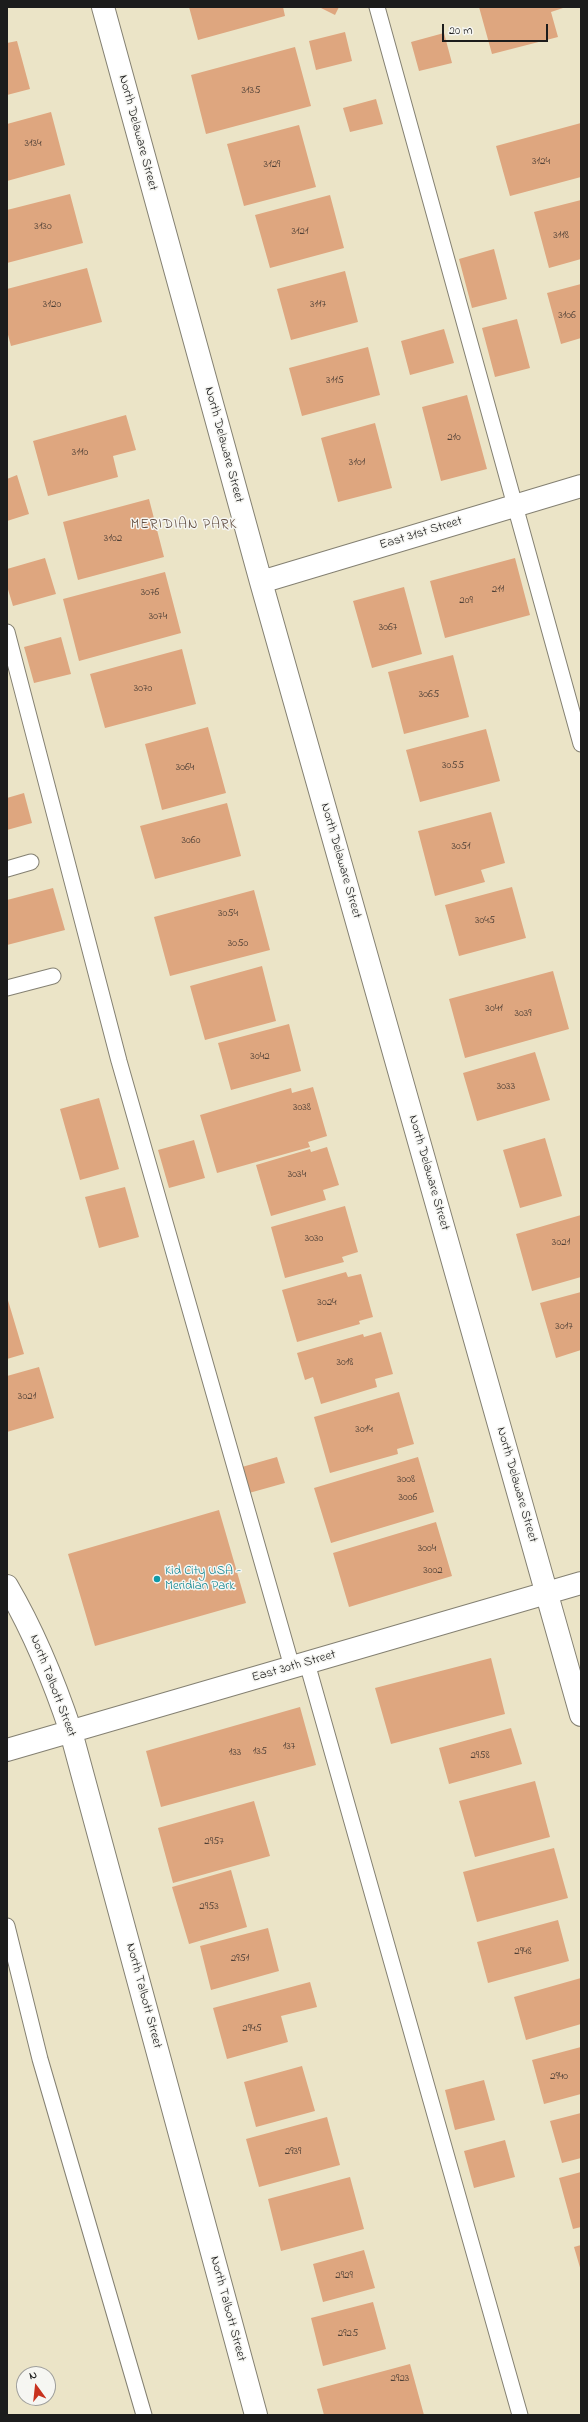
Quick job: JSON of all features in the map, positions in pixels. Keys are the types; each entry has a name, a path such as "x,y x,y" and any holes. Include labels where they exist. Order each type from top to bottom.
{"street":[{"name":"North Delaware Street","path":"103,7 261,582 581,1715"},
{"name":"East 31st Street","path":"261,582 581,486"},
{"name":"East 30th Street","path":"7,1750 581,1583"},
{"name":"North Talbott Street","path":"7,1586 34,1638 60,1698 71,1732 256,2415"}],"lane":[{"path":"377,7 581,744"},
{"path":"7,632 119,1061 300,1665 520,2415"},
{"path":"7,869 31,862"},
{"path":"7,988 53,976"},
{"path":"7,1926 40,2059 144,2415"}],"building":[{"path":"189,7 283,7 285,16 198,40"},
{"path":"319,7 339,7 335,15"},
{"path":"479,7 566,7 551,12 558,37 492,54"},
{"path":"345,32 352,61 316,70 309,41"},
{"path":"444,33 452,63 419,71 411,42"},
{"path":"17,41 30,89 7,95 7,43"},
{"path":"295,47 311,106 206,134 191,75"},
{"path":"376,99 383,124 350,132 343,108"},
{"path":"51,112 65,165 7,181 7,124"},
{"path":"581,123 581,177 510,196 496,146"},
{"path":"299,125 316,187 244,206 227,144"},
{"path":"70,194 83,243 7,263 7,210"},
{"path":"330,195 344,248 270,268 255,215"},
{"path":"581,200 581,259 549,268 534,212"},
{"path":"494,249 507,299 472,308 459,259"},
{"path":"87,268 102,322 11,346 7,331 7,289"},
{"path":"345,271 358,322 291,340 277,289"},
{"path":"581,284 581,338 561,344 547,293"},
{"path":"517,319 530,368 495,377 482,328"},
{"path":"444,329 454,363 410,375 401,341"},
{"path":"368,347 380,395 302,416 289,368"},
{"path":"467,395 487,469 441,481 422,407"},
{"path":"126,415 136,450 113,456 118,477 48,496 33,441"},
{"path":"375,423 392,488 338,502 321,438"},
{"path":"17,475 29,514 7,521 7,479"},
{"path":"149,499 164,557 78,580 63,522"},
{"path":"45,558 56,594 13,606 7,586 7,569"},
{"path":"515,558 530,615 445,638 430,581"},
{"path":"165,572 181,633 79,661 63,599"},
{"path":"404,587 422,654 372,668 353,601"},
{"path":"61,637 71,674 34,683 24,647"},
{"path":"182,649 196,704 105,728 90,674"},
{"path":"453,655 469,717 404,734 388,672"},
{"path":"208,727 226,793 162,810 145,744"},
{"path":"486,729 500,781 420,802 406,750"},
{"path":"24,793 32,823 7,830 7,798"},
{"path":"227,803 241,856 155,879 140,826"},
{"path":"491,812 505,863 481,870 485,882 435,896 418,831"},
{"path":"512,887 526,938 459,956 445,905"},
{"path":"53,888 65,930 7,945 7,900"},
{"path":"254,890 270,950 170,976 154,917"},
{"path":"262,966 276,1021 205,1040 190,986"},
{"path":"553,971 569,1029 465,1058 449,999"},
{"path":"289,1024 301,1071 231,1090 218,1043"},
{"path":"535,1052 550,1100 477,1121 463,1073"},
{"path":"313,1087 327,1136 308,1142 310,1147 217,1173 200,1115 291,1088 292,1093"},
{"path":"99,1098 119,1169 80,1180 60,1109"},
{"path":"545,1138 562,1196 520,1208 503,1150"},
{"path":"194,1140 205,1178 169,1188 158,1150"},
{"path":"327,1147 339,1185 323,1190 326,1200 271,1216 256,1165 310,1149 311,1152"},
{"path":"125,1187 139,1237 99,1248 85,1197"},
{"path":"345,1206 358,1252 342,1257 344,1262 285,1278 271,1227"},
{"path":"581,1215 581,1277 532,1291 516,1234"},
{"path":"346,1272 348,1277 361,1274 373,1317 359,1321 360,1324 297,1342 282,1290"},
{"path":"581,1292 581,1350 556,1358 540,1303"},
{"path":"7,1297 24,1354 7,1359"},
{"path":"381,1332 393,1374 375,1379 377,1387 321,1404 313,1377 305,1380 297,1353 363,1334 364,1337"},
{"path":"39,1367 54,1418 7,1432 7,1376"},
{"path":"399,1392 414,1444 397,1449 398,1454 330,1473 314,1417"},
{"path":"277,1457 285,1483 249,1493 242,1467"},
{"path":"418,1457 434,1512 331,1543 314,1488"},
{"name":"Kid City USA - Meridian Park","path":"219,1510 246,1603 95,1646 68,1554"},
{"path":"436,1522 452,1576 349,1607 333,1553"},
{"path":"491,1658 505,1714 391,1744 375,1688"},
{"path":"300,1707 316,1765 161,1807 146,1751"},
{"path":"511,1728 522,1764 449,1784 439,1748"},
{"path":"535,1781 550,1837 475,1857 459,1801"},
{"path":"254,1801 270,1856 173,1883 158,1828"},
{"path":"554,1848 568,1898 477,1922 463,1872"},
{"path":"231,1870 247,1927 189,1944 172,1887"},
{"path":"558,1920 569,1961 488,1983 477,1942"},
{"path":"268,1928 279,1971 211,1990 200,1946"},
{"path":"581,1978 581,2024 526,2040 514,1997"},
{"path":"310,1982 317,2007 281,2016 288,2042 227,2059 213,2008"},
{"path":"581,2047 581,2094 544,2104 532,2060"},
{"path":"302,2066 315,2111 256,2127 244,2082"},
{"path":"484,2080 495,2120 455,2130 445,2090"},
{"path":"581,2113 581,2158 562,2163 550,2121"},
{"path":"327,2117 340,2165 259,2187 246,2139"},
{"path":"505,2140 515,2177 474,2188 464,2151"},
{"path":"581,2172 581,2227 573,2229 559,2178"},
{"path":"350,2177 364,2229 281,2251 268,2199"},
{"path":"581,2245 581,2271 574,2247"},
{"path":"364,2250 375,2288 323,2302 313,2264"},
{"path":"373,2302 386,2349 323,2366 311,2318"},
{"path":"410,2364 424,2415 324,2415 317,2389"}],"place":[{"name":"Kid City USA - Meridian Park","path":"157,1579"}],"district":[{"name":"MERIDIAN PARK","path":"184,526"}]}
